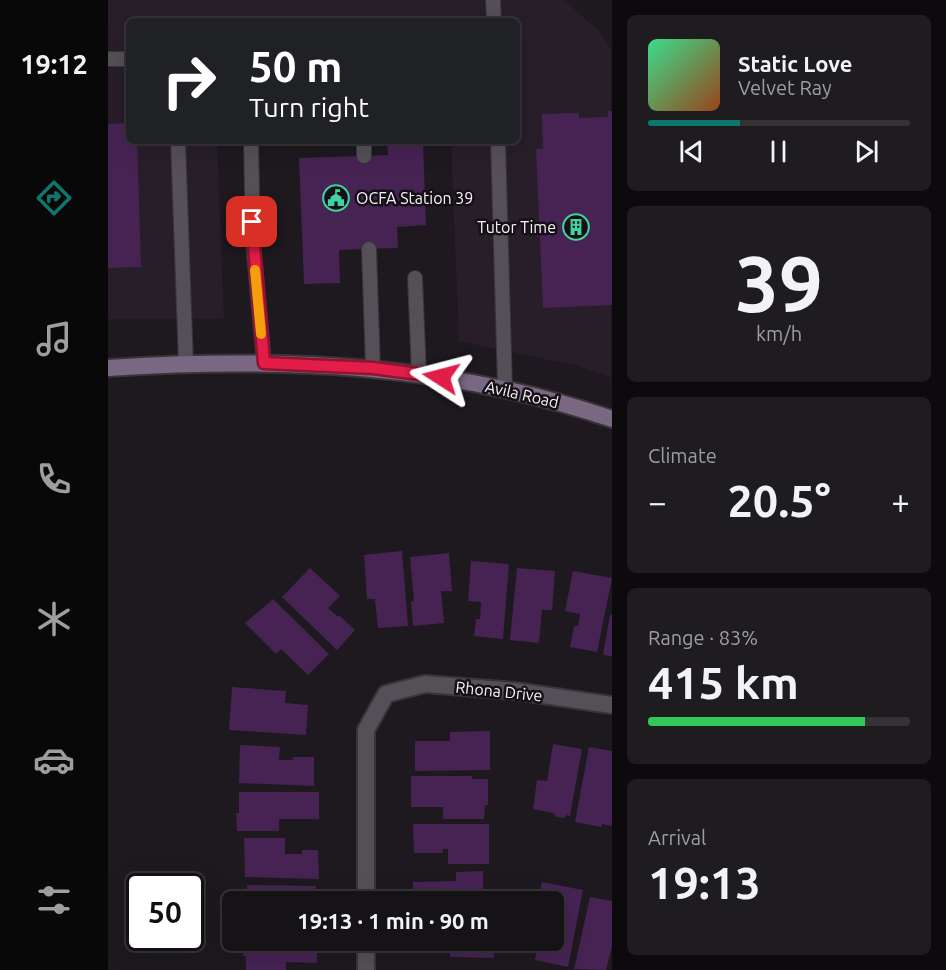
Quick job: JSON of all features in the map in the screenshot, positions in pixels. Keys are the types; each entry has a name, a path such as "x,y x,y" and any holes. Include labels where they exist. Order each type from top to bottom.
{"main road":[{"name":"Avila Road","path":"108,368 264,363 373,368 505,388 565,403 612,419"}],"street":[{"name":"Rhona Drive","path":"366,891 366,730 386,694 425,684 515,691 612,705"},
{"path":"366,951 366,970"}],"lane":[{"path":"494,0 494,18"},
{"path":"108,59 126,59"},
{"path":"178,144 186,365"},
{"path":"251,144 253,242 264,363"},
{"path":"364,144 364,156"},
{"path":"498,144 505,388"},
{"path":"369,249 373,368"},
{"path":"415,278 419,374"}],"shaded area":[{"path":"108,0 564,0 598,30 611,49 611,377 578,366 459,341 451,144 520,144 520,18 126,18 126,144 217,144 224,319 108,319"}],"building":[{"name":"Tutor Time","path":"608,111 612,111 612,305 543,308 536,149 543,149 542,114 579,113 579,118 608,117"},
{"path":"126,123 126,144 137,144 141,267 108,268 108,124"},
{"path":"387,144 423,144 426,225 397,227 398,248 339,250 340,283 304,284 299,158 388,155"},
{"path":"402,551 408,626 378,628 375,599 367,599 364,555"},
{"path":"449,553 452,591 441,591 444,623 413,626 411,602 414,601 410,557"},
{"path":"471,561 509,564 503,639 474,636 476,619 480,619 481,602 468,601"},
{"path":"310,568 340,596 328,608 355,630 337,650 282,597"},
{"path":"517,568 555,571 552,610 542,610 539,643 510,640"},
{"path":"573,571 612,578 597,652 570,647 574,626 578,626 580,614 565,611"},
{"path":"273,599 329,654 308,675 281,649 276,654 245,623"},
{"path":"610,615 612,615 612,656 603,655"},
{"path":"232,687 286,691 285,703 308,705 306,735 229,730"},
{"path":"490,731 490,770 415,771 415,741 450,741 450,732"},
{"path":"553,744 582,749 570,816 567,815 564,818 533,809 537,780 547,781"},
{"path":"240,745 280,747 279,760 314,757 314,786 239,783"},
{"path":"589,747 612,751 612,826 602,824 601,827 575,822"},
{"path":"411,776 472,776 472,779 488,779 488,805 485,805 484,819 443,819 443,807 411,807"},
{"path":"239,792 319,792 319,819 279,819 279,831 237,831 236,813 239,813"},
{"path":"413,824 489,824 489,864 448,864 448,849 443,849 443,853 414,853"},
{"path":"244,838 285,838 285,854 302,854 302,850 318,850 319,879 245,877"},
{"path":"483,871 483,891 413,891 413,882 456,881 456,872"},
{"path":"542,882 583,890 568,967 535,960 537,951 564,951 564,891 540,891"},
{"path":"247,885 316,886 316,891 247,891"},
{"path":"590,897 612,901 612,946 606,970 574,969"},
{"path":"243,951 317,951 317,963 286,962 286,970 246,970 246,956 243,956"},
{"path":"450,951 493,951 494,958 450,957"}],"slow traffic":[{"path":"255,270 261,334"}],"place":[{"name":"OCFA Station 39","path":"336,198"},
{"name":"Tutor Time","path":"576,227"}],"route":[{"path":"252,222 264,363 373,368 441,377"}]}
